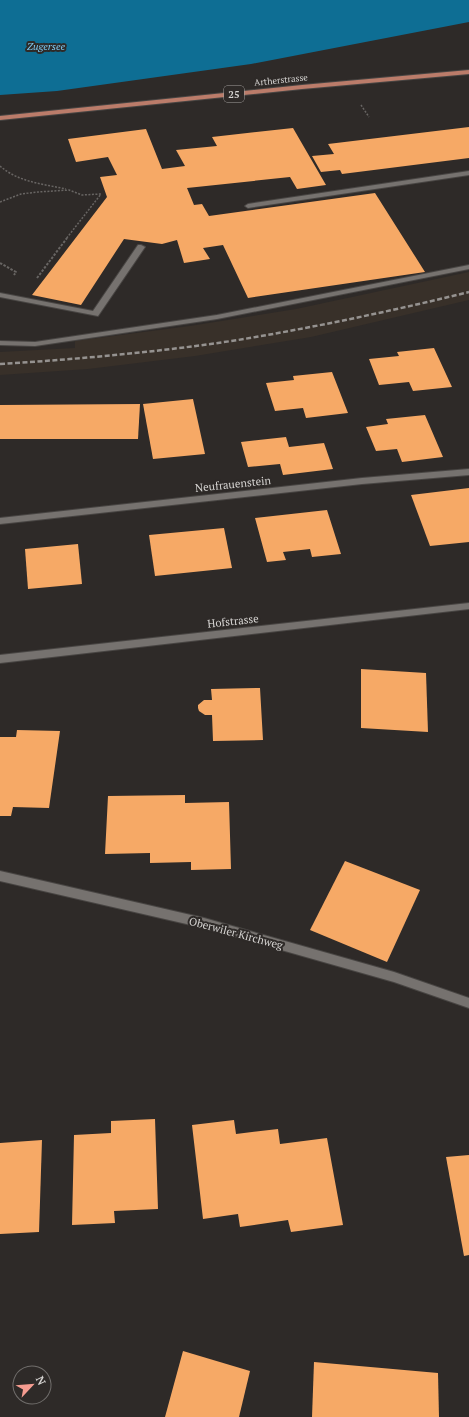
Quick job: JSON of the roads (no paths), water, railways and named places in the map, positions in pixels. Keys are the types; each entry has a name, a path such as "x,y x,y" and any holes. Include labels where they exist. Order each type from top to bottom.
{"main road":[{"name":"Artherstrasse","path":"0,118 302,87 469,72"}],"street":[{"path":"248,206 469,173"},
{"path":"0,296 95,314 141,247"},
{"path":"0,343 34,344 217,317 469,267"},
{"name":"Neufrauenstein","path":"0,521 362,481 469,472"},
{"name":"Hofstrasse","path":"0,659 469,606"},
{"name":"Oberwiler Kirchweg","path":"0,876 204,923 394,977 469,1003"}],"water":[{"name":"Zugersee","path":"0,0 469,0 469,22 251,64 57,91 0,95"}],"railway":[{"path":"0,364 119,355 238,340 354,318 469,292"}]}
